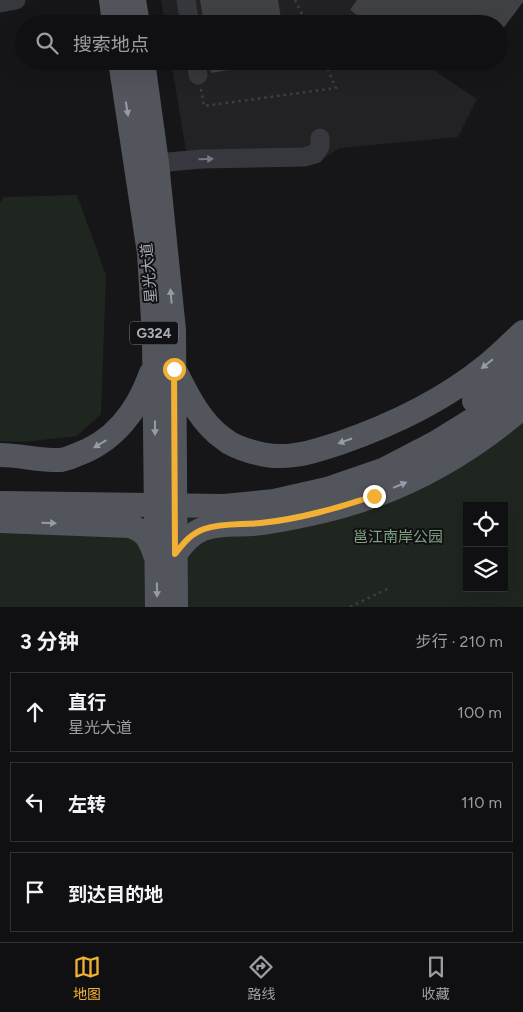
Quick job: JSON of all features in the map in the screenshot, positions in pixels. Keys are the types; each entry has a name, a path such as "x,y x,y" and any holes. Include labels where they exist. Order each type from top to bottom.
{"main road":[{"path":"111,0 113,15"},
{"path":"134,0 136,15"},
{"name":"星光大道","path":"121,70 164,365 166,558 176,607"},
{"name":"星光大道","path":"144,70 157,163 174,330 164,365"},
{"path":"0,455 62,460 85,452 105,441 127,419 164,365 208,426 225,440 248,450 280,456 312,452 373,432 434,401 487,365 523,332"},
{"path":"0,503 216,506 274,501 327,489 385,469 436,443 478,407 523,354"},
{"path":"0,488 226,492 271,488 324,476 380,456 523,383"},
{"path":"0,521 130,526 140,529 166,558 189,537 217,525 269,522 330,510 374,496 462,453 500,427 523,407"},
{"name":"星光大道","path":"157,607 166,558"}],"lane":[{"path":"0,3 16,0"},
{"path":"186,0 188,15"},
{"path":"157,163 202,159 304,157 315,154 320,146 320,138"}],"path":[{"path":"296,0 303,15"},
{"path":"197,70 204,106 336,88 328,70"},
{"path":"350,607 389,588"}],"shaded area":[{"path":"161,0 357,0 350,10 357,15 164,15"},
{"path":"172,70 434,70 477,99 458,137 340,148 317,163 189,169"}],"green space":[{"path":"77,195 106,275 101,414 77,436 24,442 0,441 0,202 4,197"},
{"name":"邕江南岸公园","path":"523,383 523,607 0,607 0,503 181,506 327,489"}],"building":[{"path":"200,0 278,0 280,15 202,15"},
{"path":"357,0 523,0 508,22 508,15 357,15 350,10"},
{"path":"211,70 229,70 211,73"}],"route":[{"path":"174,369 175,554 189,537 217,525 260,523 294,518 330,510 374,496"}]}
